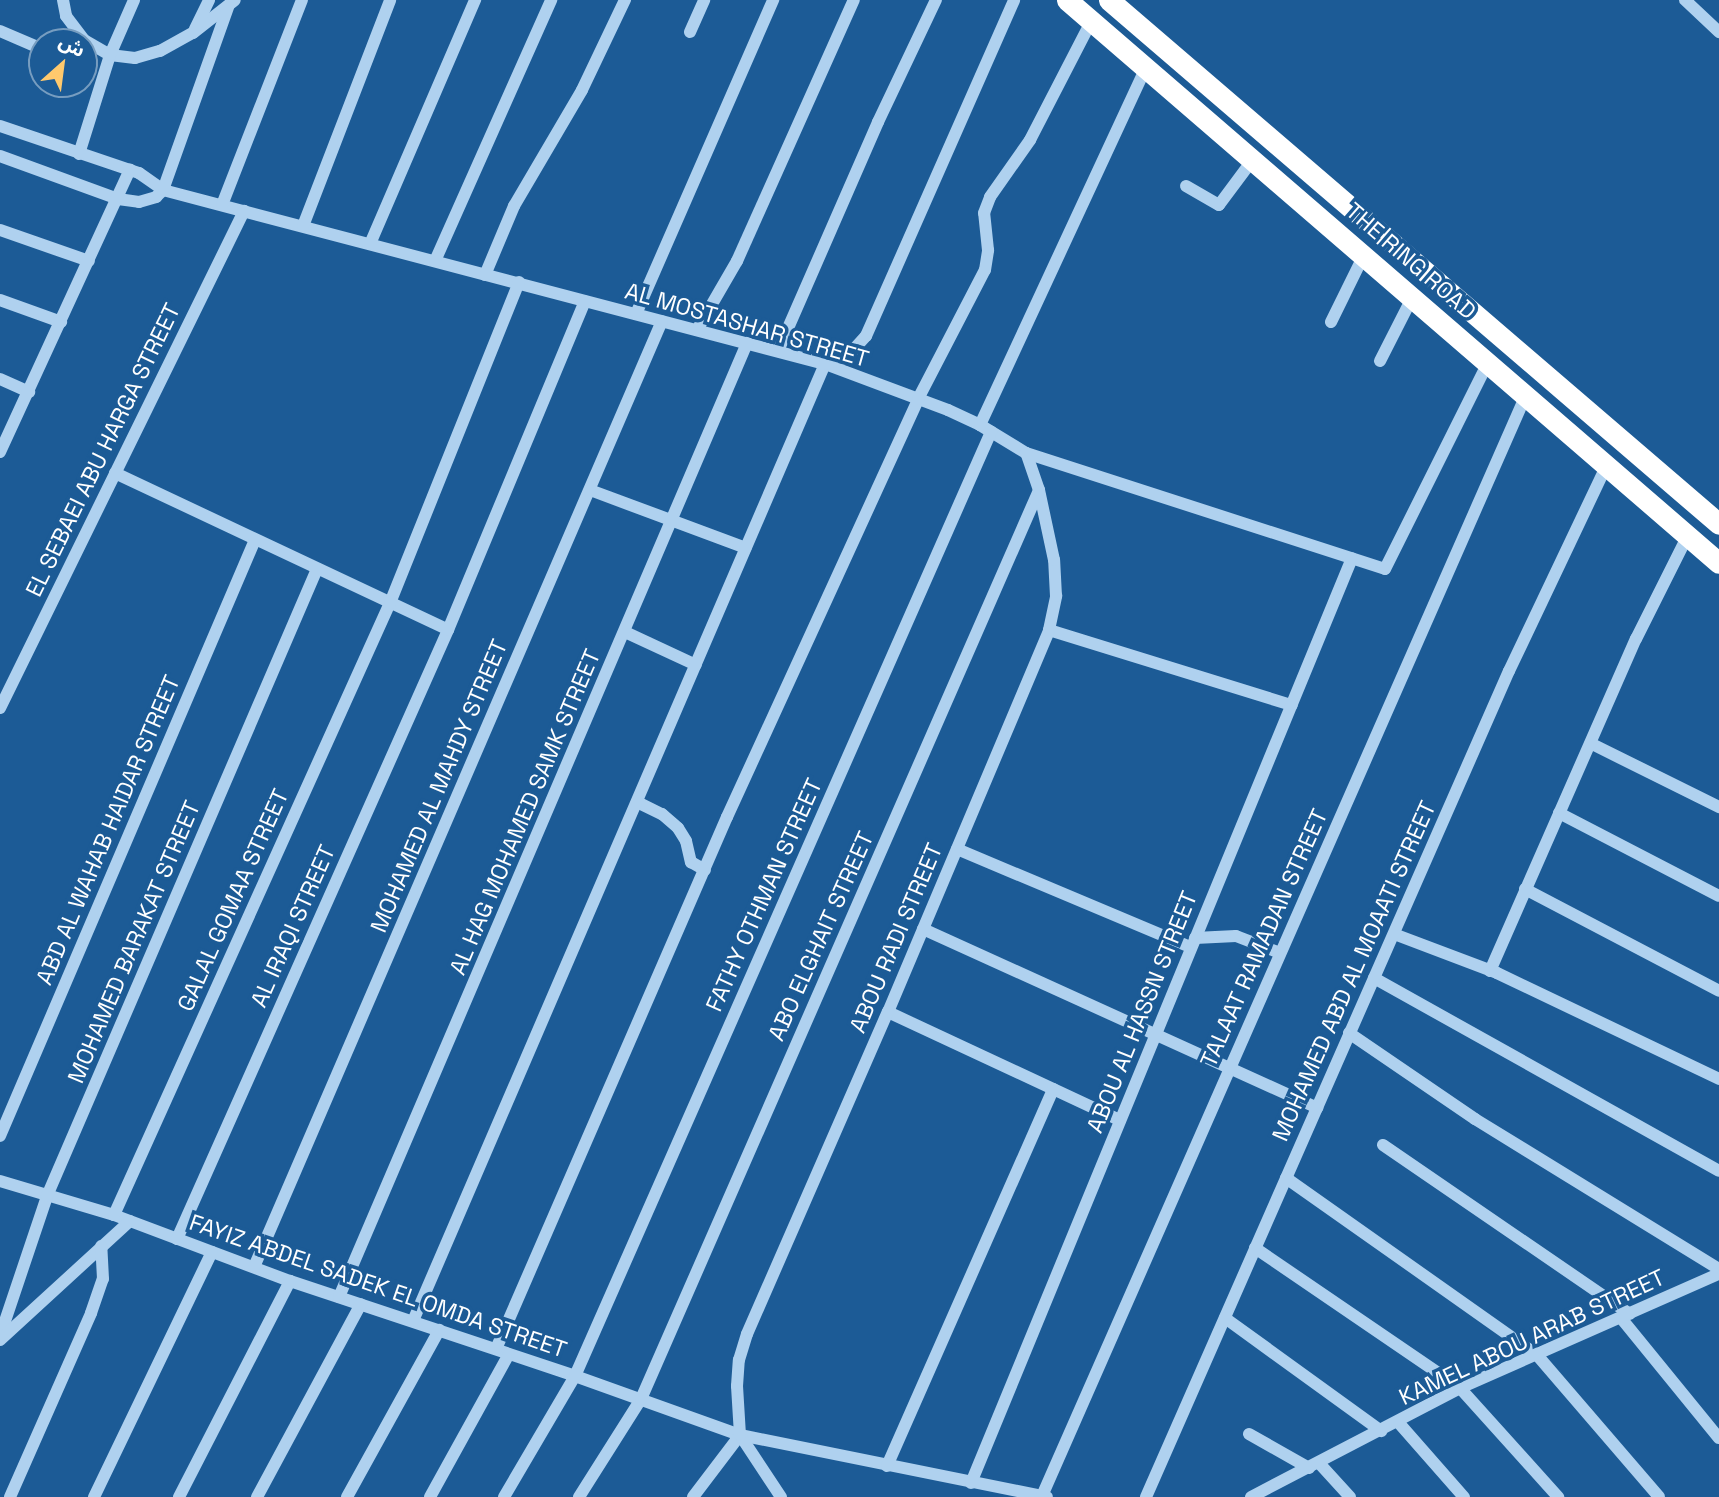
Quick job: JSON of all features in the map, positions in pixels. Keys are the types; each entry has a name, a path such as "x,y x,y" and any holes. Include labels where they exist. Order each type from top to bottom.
{"highway":[{"name":"THE RING ROAD","path":"1067,0 1255,159 1487,364 1719,563"},
{"name":"THE RING ROAD","path":"1109,0 1719,524"},
{"path":"1255,159 1270,141"}],"street":[{"path":"63,0 73,29 90,45 110,55 135,58 148,55 193,33 232,3"},
{"path":"79,154 110,55 134,0"},
{"path":"193,33 209,0"},
{"path":"222,205 302,0"},
{"path":"303,226 390,0"},
{"path":"370,244 475,0"},
{"path":"435,261 551,0"},
{"path":"485,275 514,206 582,90 625,0"},
{"path":"690,32 704,0"},
{"path":"636,314 772,0"},
{"path":"697,330 737,261 854,0"},
{"path":"778,351 878,122 936,0"},
{"path":"413,1321 825,364 846,358 866,336 1014,0"},
{"path":"1685,0 1719,32"},
{"path":"0,156 118,199 148,201 163,190 232,3"},
{"path":"430,1497 503,1351 705,870 918,399 985,270 988,250 984,214 990,197 1030,141 1091,20"},
{"path":"0,31 28,43"},
{"name":"FATHY OTHMAN STREET","path":"504,1497 575,1376 985,428 1146,66"},
{"path":"0,126 130,169 148,177 163,190"},
{"path":"1186,186 1219,205 1255,159"},
{"path":"0,451 130,169"},
{"name":"AL MOSTASHAR STREET","path":"163,190 825,364 985,428 1026,453 1385,569 1487,364"},
{"name":"EL SEBAEI ABU HARGA STREET","path":"0,708 244,211"},
{"path":"0,230 89,261"},
{"path":"1331,322 1364,255"},
{"name":"GALAL GOMAA STREET","path":"114,1215 390,603 519,282"},
{"path":"1380,360 1412,298"},
{"path":"0,300 61,322"},
{"name":"AL IRAQI STREET","path":"177,1239 448,629 585,301"},
{"name":"MOHAMED AL MAHDY STREET","path":"254,1267 663,321"},
{"name":"AL HAG MOHAMED SAMK STREET","path":"340,1297 747,343"},
{"path":"0,379 29,392"},
{"name":"TALAAT RAMADAN STREET","path":"1044,1496 1525,397"},
{"name":"ABOU RADI STREET","path":"740,1435 737,1386 739,1360 747,1334 888,1012 1049,630 1056,578 1039,490 1026,453"},
{"name":"MOHAMED ABD AL MOAATI STREET","path":"1146,1497 1510,671 1607,465"},
{"path":"115,473 448,629"},
{"path":"590,490 746,548"},
{"name":"ABO ELGHAIT STREET","path":"579,1497 641,1399 1039,490"},
{"path":"1490,971 1636,639 1688,535"},
{"name":"ABD AL WAHAB HAIDAR STREET","path":"0,1136 255,540"},
{"name":"ABOU AL HASSN STREET","path":"971,1483 1352,558"},
{"name":"MOHAMED BARAKAT STREET","path":"0,1338 47,1196 317,569"},
{"path":"1049,630 1292,705"},
{"path":"625,632 696,664"},
{"path":"1592,744 1719,807"},
{"path":"637,802 662,814 678,828 686,841 691,862 705,870"},
{"path":"1559,813 1719,896"},
{"path":"957,849 1193,942 1236,936 1280,953"},
{"path":"1525,889 1719,991"},
{"path":"923,929 1317,1108"},
{"path":"1394,934 1490,971 1719,1079"},
{"path":"1374,978 1719,1171"},
{"path":"888,1012 1121,1120"},
{"path":"1349,1033 1475,1119 1718,1276"},
{"path":"887,1465 1053,1089"},
{"path":"1383,1145 1625,1316 1719,1438"},
{"path":"1286,1178 1538,1355 1659,1497"},
{"name":"FAYIZ ABDEL SADEK EL OMDA STREET","path":"0,1181 114,1215 290,1281 503,1351 740,1435 1014,1494 1044,1496"},
{"path":"0,1338 130,1221"},
{"path":"10,1497 92,1313 103,1279 101,1246"},
{"path":"1255,1248 1460,1388 1558,1497"},
{"path":"94,1497 212,1252"},
{"name":"KAMEL ABOU ARAB STREET","path":"1251,1497 1460,1388 1718,1276"},
{"path":"179,1497 290,1281"},
{"path":"257,1497 361,1304"},
{"path":"1225,1318 1381,1431"},
{"path":"347,1497 439,1330"},
{"path":"1398,1422 1464,1497"},
{"path":"1249,1434 1314,1465 1350,1497"},
{"path":"693,1497 740,1435 781,1497"}]}
